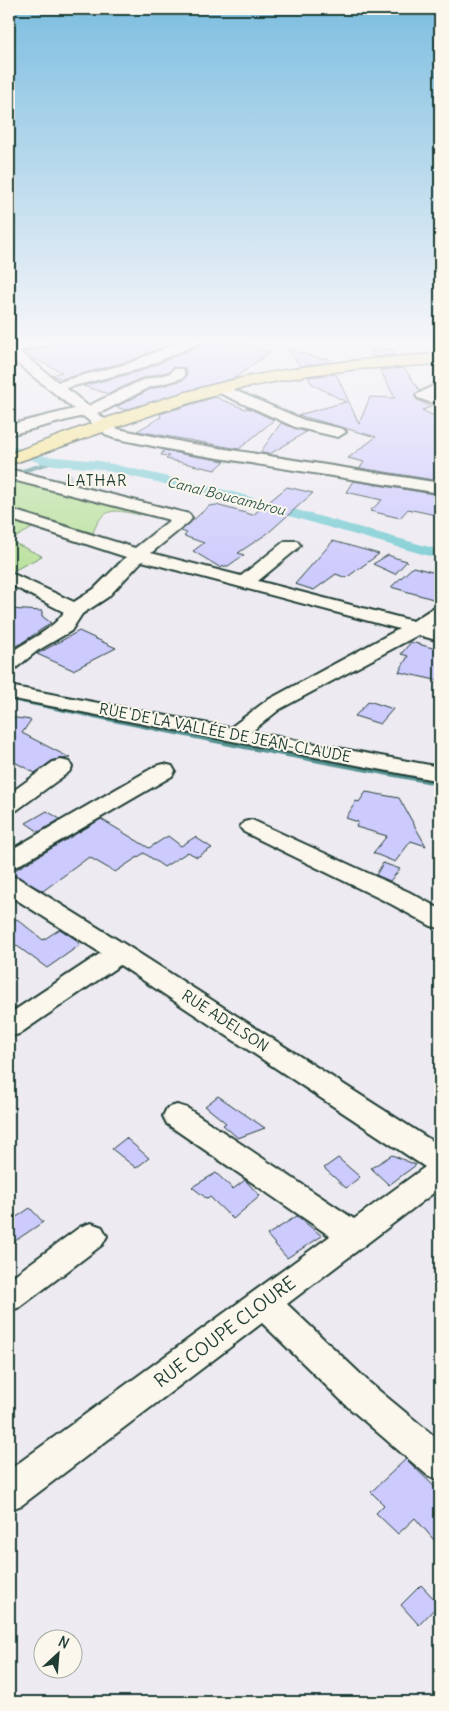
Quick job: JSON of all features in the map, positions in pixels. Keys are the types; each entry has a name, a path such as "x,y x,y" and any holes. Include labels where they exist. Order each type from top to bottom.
{"main road":[{"path":"10,473 57,443 126,419"}],"street":[{"path":"9,430 51,419"},
{"path":"97,419 113,433 154,442 440,488"},
{"path":"289,419 300,424 338,432"},
{"path":"9,664 30,647 64,627 75,610 101,593 139,555 182,518 101,491 10,473"},
{"path":"9,514 139,555 440,635"},
{"path":"243,584 291,545"},
{"path":"9,577 75,610"},
{"path":"235,734 273,705 416,628 440,612"},
{"name":"RUE DE LA VALLÉE DE JEAN-CLAUDE","path":"9,692 440,774"},
{"path":"9,805 61,767"},
{"path":"9,861 164,771"},
{"path":"252,827 400,898 440,920"},
{"name":"RUE ADELSON","path":"9,884 120,953 440,1161"},
{"path":"9,1027 120,953"},
{"path":"176,1116 354,1236"},
{"name":"RUE COUPE CLOURE","path":"9,1492 440,1172"},
{"path":"9,1297 91,1236"},
{"path":"264,1303 359,1395 440,1463"}],"green space":[{"path":"13,481 143,512 140,515 117,511 106,514 101,518 93,533 9,508 9,482"},
{"path":"15,520 36,526 11,540 9,539 9,523"},
{"path":"10,541 42,556 9,573"}],"building":[{"path":"158,419 274,420 239,449 137,431"},
{"path":"312,419 357,419 359,424 361,419 440,419 440,481 360,468 364,462 348,458 376,437"},
{"path":"281,423 306,432 270,454 260,453"},
{"path":"164,450 225,461 215,470 166,459 169,456 161,455"},
{"path":"353,481 440,495 440,516 408,509 400,518 370,511 382,500 346,492"},
{"path":"287,487 313,493 268,533 238,553 244,555 228,566 221,568 193,551 204,543 184,536 187,533 181,531 209,506 216,505 253,515"},
{"path":"333,541 379,554 346,578 336,574 314,590 295,584"},
{"path":"388,555 407,561 395,574 373,564"},
{"path":"413,567 440,574 440,601 391,587"},
{"path":"9,609 42,611 42,616 51,623 20,644 9,649"},
{"path":"79,631 116,648 73,670 37,654"},
{"path":"411,642 440,650 440,681 399,672 408,656 401,654"},
{"path":"369,701 393,709 380,724 355,716"},
{"path":"9,717 31,720 22,733 70,758 53,760 35,773 9,759"},
{"path":"366,792 399,798 426,846 411,841 395,862 373,853 387,836 356,827 358,822 346,818 356,801 359,802"},
{"path":"47,811 60,819 39,832 26,823"},
{"path":"101,819 149,848 168,836 181,846 195,837 212,848 197,857 188,852 164,867 144,853 115,872 89,857 43,891 10,873"},
{"path":"383,863 400,869 390,881 376,875"},
{"path":"17,919 43,940 60,929 75,939 80,945 47,968 9,940 9,924"},
{"path":"218,1096 265,1128 238,1138 223,1125 226,1123 205,1106"},
{"path":"126,1138 149,1158 136,1168 112,1149"},
{"path":"392,1155 416,1165 389,1185 371,1168"},
{"path":"338,1158 360,1177 346,1188 324,1168"},
{"path":"216,1173 233,1189 245,1180 260,1196 233,1219 210,1197 206,1198 192,1187"},
{"path":"30,1208 43,1222 9,1245 9,1222"},
{"path":"297,1216 322,1236 287,1258 267,1235"},
{"path":"406,1459 440,1492 440,1547 415,1518 398,1534 376,1513 384,1505 371,1492"},
{"path":"421,1585 439,1604 419,1625 401,1605"}],"waterway":[{"name":"Canal Boucambrou","path":"9,449 44,460 99,465 229,495 440,555"},
{"path":"9,475 56,461"},
{"path":"9,698 247,747 440,783"}],"tunnel":[{"path":"66,485 75,480"}],"district":[{"name":"LATHAR","path":"97,481"}]}
